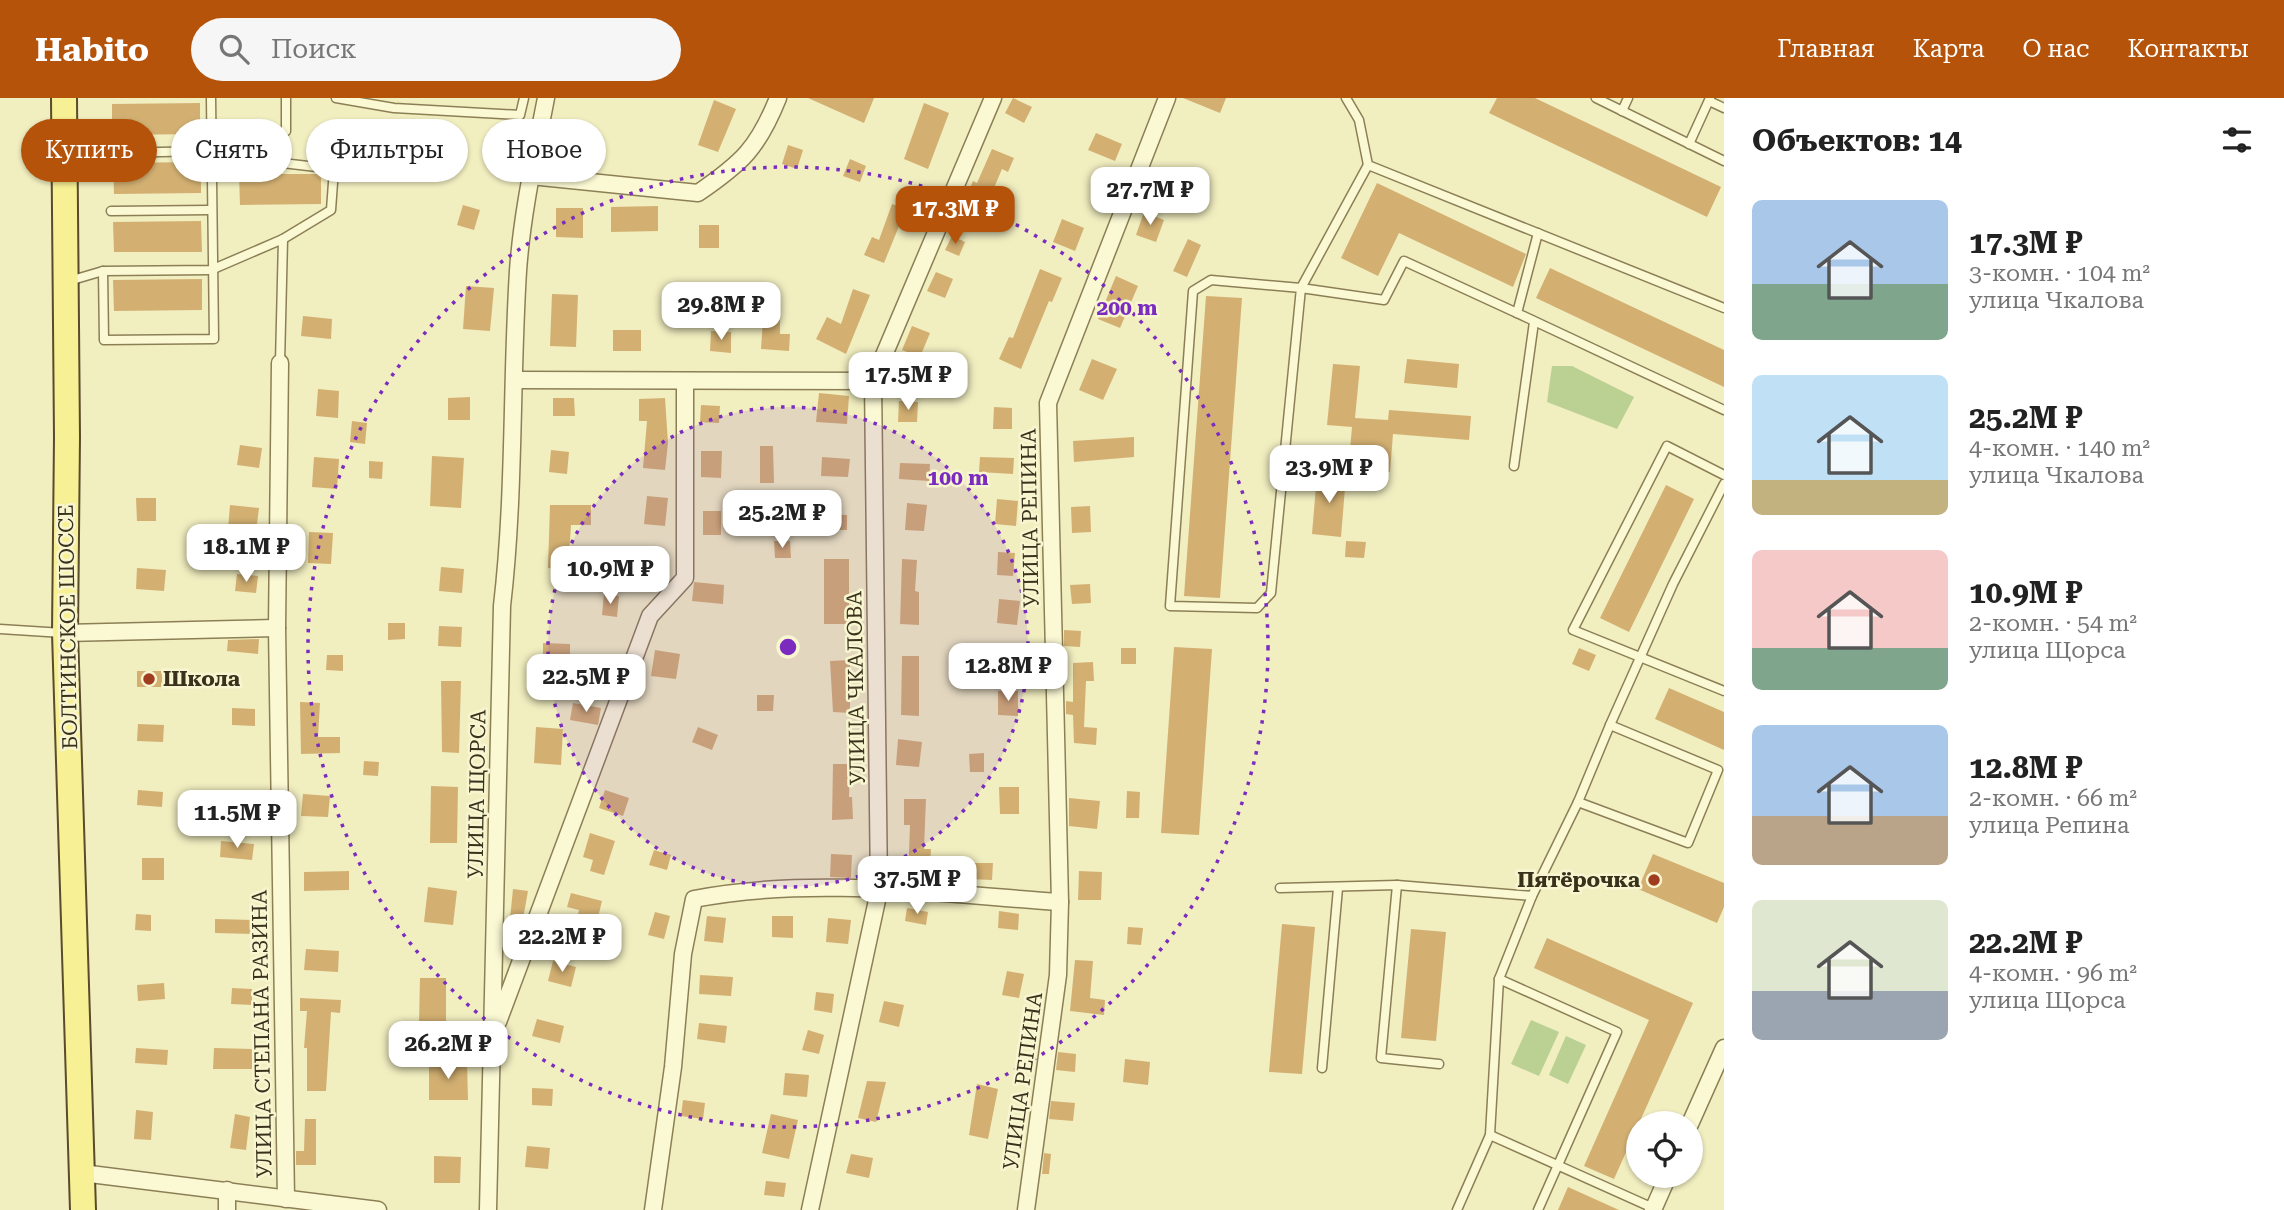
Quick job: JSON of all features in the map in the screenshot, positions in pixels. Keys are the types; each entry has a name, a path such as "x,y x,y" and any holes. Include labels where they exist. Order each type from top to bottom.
{"main road":[{"name":"БОЛТИНСКОЕ ШОССЕ","path":"64,98 65,633 83,1210"}],"street":[{"name":"УЛИЦА ЩОРСА","path":"542,119 546,98"},
{"path":"590,182 698,193 738,166 764,132 779,98"},
{"name":"УЛИЦА ЧКАЛОВА","path":"810,1210 879,891 873,381 993,98"},
{"name":"УЛИЦА РЕПИНА","path":"1026,1210 1058,975 1060,902 1048,403 1167,98"},
{"name":"УЛИЦА ЩОРСА","path":"488,1210 502,606 510,538 518,271 530,182"},
{"name":"УЛИЦА СТЕПАНА РАЗИНА","path":"280,363 276,628 286,1199"},
{"path":"516,380 873,381"},
{"path":"494,1034 650,616 685,578 685,381"},
{"path":"65,633 276,628"},
{"path":"653,1210 674,1067 682,954 694,899 746,889 879,891 1060,902"},
{"path":"1696,1111 1724,1048"},
{"path":"82,1164 227,1190 378,1210"},
{"path":"1653,1209 1663,1188"},
{"name":"УЛИЦА СТЕПАНА РАЗИНА","path":"227,1190 227,1210"}],"lane":[{"path":"211,98 211,119"},
{"path":"286,98 286,119"},
{"path":"336,98 394,108 520,115 524,98"},
{"path":"1346,98 1359,120 1368,165 1301,288 1271,593 1257,608 1170,606 1193,291 1211,280 1301,288 1384,300 1404,261 1724,410"},
{"path":"1596,98 1724,161"},
{"path":"1622,111 1628,98"},
{"path":"1689,144 1709,100 1724,108"},
{"path":"66,281 103,271 211,270 282,239 331,210 334,169 292,164"},
{"path":"1368,165 1724,308"},
{"path":"103,271 104,340 214,339 211,182"},
{"path":"111,211 211,210"},
{"path":"1517,313 1538,233"},
{"path":"280,363 282,239"},
{"path":"1514,466 1534,322"},
{"path":"1724,475 1667,446 1573,630 1724,691"},
{"path":"1457,1210 1490,1135 1499,979 1532,896 1578,802 1640,657 1724,484"},
{"path":"0,629 65,633"},
{"path":"1578,802 1688,843 1693,831 1718,770 1610,725"},
{"path":"1280,888 1397,885 1532,896"},
{"path":"1397,885 1381,1058 1439,1063"},
{"path":"1322,1068 1338,888"},
{"path":"1499,979 1617,1032 1538,1210"},
{"path":"1490,1135 1653,1209"}],"green space":[{"path":"1552,366 1572,366 1634,397 1617,429 1547,402"},
{"path":"1531,1020 1559,1032 1539,1076 1511,1064"},
{"path":"1566,1036 1586,1045 1568,1084 1549,1075"}],"building":[{"path":"808,98 874,98 864,123"},
{"path":"1013,98 1032,107 1024,123 1005,113"},
{"path":"1183,98 1226,98 1220,113"},
{"path":"1497,98 1535,98 1721,187 1707,217 1489,113"},
{"path":"714,100 736,109 718,152 698,145"},
{"path":"200,103 200,119 171,119 171,134 157,134 157,119 112,119 112,104"},
{"path":"924,103 949,113 928,169 904,159"},
{"path":"1096,133 1122,144 1115,161 1088,150"},
{"path":"788,145 803,150 797,169 782,164"},
{"path":"992,149 1014,158 1008,172 1002,169 985,209 965,200 973,181 977,183"},
{"path":"850,159 866,166 860,182 843,176"},
{"path":"157,162 171,162 171,182 201,182 201,193 114,194 114,182 157,182"},
{"path":"292,174 306,174 306,182 321,182 321,204 240,205 239,182 292,182"},
{"path":"1377,183 1526,254 1513,287 1399,233 1378,276 1341,258"},
{"path":"892,204 906,209 884,263 864,255 872,237 879,240"},
{"path":"463,205 480,210 474,230 457,225"},
{"path":"658,206 658,231 611,232 611,207"},
{"path":"556,208 583,208 583,238 556,237"},
{"path":"1144,212 1164,220 1156,242 1136,235"},
{"path":"1062,219 1084,228 1075,251 1053,242"},
{"path":"201,221 202,252 114,252 113,222"},
{"path":"699,225 719,225 719,248 699,248"},
{"path":"952,236 965,242 959,256 945,250"},
{"path":"1188,239 1201,245 1187,277 1173,271"},
{"path":"1550,268 1724,350 1724,387 1536,298"},
{"path":"1040,269 1062,278 1052,302 1049,301 1021,369 999,359 1009,337 1013,338"},
{"path":"936,272 953,279 945,298 927,291"},
{"path":"1116,276 1138,286 1120,328 1098,319"},
{"path":"202,279 202,310 114,311 113,280"},
{"path":"466,286 494,288 490,331 463,329"},
{"path":"853,289 870,295 846,354 816,339 827,317 841,324"},
{"path":"552,294 578,295 576,347 550,346"},
{"path":"1206,296 1242,298 1220,598 1184,596"},
{"path":"303,316 332,319 331,339 301,336"},
{"path":"763,319 780,320 780,334 790,334 789,351 761,349"},
{"path":"912,326 930,333 920,357 902,350"},
{"path":"613,330 641,330 641,351 613,351"},
{"path":"711,331 731,332 731,353 710,351"},
{"path":"1092,359 1117,369 1103,400 1079,390"},
{"path":"1407,359 1459,364 1457,388 1404,383"},
{"path":"1333,364 1360,366 1355,418 1388,420 1389,410 1471,416 1469,440 1393,434 1390,472 1361,470 1362,450 1350,449 1352,427 1327,425"},
{"path":"318,389 339,391 338,418 316,416"},
{"path":"819,393 849,396 847,424 816,422"},
{"path":"470,397 470,420 448,420 448,398"},
{"path":"553,398 574,398 575,416 553,416"},
{"path":"665,398 668,443 665,470 643,468 647,421 639,421 639,399"},
{"path":"899,401 918,402 917,422 898,422"},
{"path":"701,405 720,406 719,423 700,422"},
{"path":"994,407 1012,408 1012,429 993,429"},
{"path":"352,421 367,423 365,444 350,442"},
{"path":"1134,437 1134,457 1074,462 1073,441"},
{"path":"240,445 262,448 259,468 237,465"},
{"path":"760,446 773,446 774,483 760,483"},
{"path":"551,450 569,452 567,474 549,472"},
{"path":"701,451 722,451 721,478 701,477"},
{"path":"432,456 464,458 461,508 430,506"},
{"path":"314,457 339,459 337,489 312,487"},
{"path":"822,457 850,459 848,477 821,476"},
{"path":"980,457 1014,458 1013,474 979,472"},
{"path":"369,461 383,462 382,479 369,478"},
{"path":"900,463 930,464 929,481 899,479"},
{"path":"1317,474 1346,476 1341,537 1312,534"},
{"path":"1666,485 1694,499 1629,632 1600,618"},
{"path":"647,496 668,498 665,526 644,524"},
{"path":"136,498 156,498 156,521 137,521"},
{"path":"997,499 1018,501 1016,526 995,524"},
{"path":"907,503 927,505 924,531 905,530"},
{"path":"230,505 259,508 256,532 228,529"},
{"path":"550,505 591,505 591,525 571,525 568,570 548,568"},
{"path":"1090,506 1091,532 1072,533 1071,507"},
{"path":"703,511 721,511 721,535 703,535"},
{"path":"828,514 847,515 847,530 828,530"},
{"path":"309,532 333,533 331,564 308,563"},
{"path":"774,541 790,541 791,558 775,558"},
{"path":"1346,541 1366,542 1364,558 1345,557"},
{"path":"998,552 1015,553 1013,576 997,575"},
{"path":"645,553 665,554 664,571 644,571"},
{"path":"824,559 849,559 849,624 824,624"},
{"path":"902,559 917,560 915,591 919,592 919,625 900,624"},
{"path":"441,567 464,569 462,593 439,591"},
{"path":"137,568 166,570 164,591 136,589"},
{"path":"237,574 258,576 256,593 235,591"},
{"path":"694,582 724,585 723,604 692,601"},
{"path":"1090,584 1091,603 1072,604 1070,585"},
{"path":"604,594 619,596 617,617 602,615"},
{"path":"999,599 1020,601 1017,625 997,623"},
{"path":"388,623 405,623 405,639 388,640"},
{"path":"439,626 462,627 461,647 438,646"},
{"path":"1064,630 1081,631 1080,647 1064,646"},
{"path":"259,639 258,654 227,651 228,640"},
{"path":"543,643 570,644 570,674 543,674"},
{"path":"1174,647 1212,649 1199,835 1161,833"},
{"path":"1121,648 1136,648 1136,664 1121,664"},
{"path":"1579,648 1596,655 1589,671 1572,664"},
{"path":"655,650 680,654 676,679 651,676"},
{"path":"327,655 343,655 343,671 326,670"},
{"path":"902,656 919,656 919,716 901,715"},
{"path":"850,660 850,713 833,712 830,661"},
{"path":"1093,662 1094,681 1086,681 1084,727 1097,728 1096,745 1074,743 1073,715 1066,714 1066,701 1073,702 1073,663"},
{"name":"Школа","path":"137,671 162,671 162,687 137,687"},
{"path":"441,681 461,681 459,753 442,752"},
{"path":"1669,688 1724,712 1724,750 1655,719"},
{"path":"998,691 1018,691 1018,716 998,715"},
{"path":"757,695 774,695 773,711 757,711"},
{"path":"300,702 320,703 318,737 340,737 340,753 301,754"},
{"path":"573,703 601,708 598,725 570,720"},
{"path":"232,708 255,709 255,726 232,725"},
{"path":"138,724 164,725 163,742 137,741"},
{"path":"536,727 563,729 561,765 534,763"},
{"path":"698,727 718,735 712,750 692,742"},
{"path":"898,739 922,742 919,767 896,765"},
{"path":"984,753 984,772 970,772 969,754"},
{"path":"364,761 379,762 378,776 363,775"},
{"path":"833,764 850,764 849,797 852,797 853,819 832,820"},
{"path":"431,786 458,787 457,843 430,843"},
{"path":"999,787 1019,787 1019,814 1000,814"},
{"path":"138,790 163,792 162,807 137,805"},
{"path":"605,790 629,798 623,816 599,808"},
{"path":"1127,791 1140,792 1139,818 1126,818"},
{"path":"303,794 330,796 328,817 301,816"},
{"path":"1069,798 1100,801 1097,829 1069,826"},
{"path":"904,799 926,799 924,849 931,849 929,880 908,879 910,825 904,825"},
{"path":"590,833 615,841 604,875 590,871 593,860 583,857"},
{"path":"221,841 254,844 252,860 220,857"},
{"path":"654,850 671,855 667,870 649,865"},
{"path":"831,854 852,855 851,878 830,877"},
{"path":"1653,854 1724,883 1724,907 1717,923 1638,889"},
{"path":"142,858 164,858 164,880 142,880"},
{"path":"970,863 993,863 992,880 969,879"},
{"path":"349,871 349,890 304,891 304,872"},
{"path":"1079,871 1102,872 1101,900 1078,900"},
{"path":"428,887 457,891 453,925 424,922"},
{"path":"513,889 528,891 521,930 509,929"},
{"path":"571,893 602,901 593,938 573,934 579,910 567,907"},
{"path":"907,908 928,912 926,925 905,921"},
{"path":"999,911 1019,914 1018,930 998,928"},
{"path":"655,912 670,916 664,939 648,935"},
{"path":"136,914 151,915 151,931 135,930"},
{"path":"707,916 726,918 723,943 704,941"},
{"path":"772,916 793,916 793,938 772,937"},
{"path":"828,918 851,920 848,944 826,942"},
{"path":"215,919 254,920 254,934 215,933"},
{"path":"1282,924 1315,927 1302,1074 1269,1072"},
{"path":"1128,927 1143,928 1141,945 1127,944"},
{"path":"1411,929 1446,932 1436,1041 1401,1038"},
{"path":"1547,938 1693,1003 1645,1111 1626,1111 1626,1152 1614,1179 1584,1166 1649,1020 1534,968"},
{"path":"306,949 339,951 338,972 304,970"},
{"path":"1075,960 1093,961 1090,998 1105,1000 1104,1015 1070,1011"},
{"path":"553,961 576,967 571,987 548,981"},
{"path":"1007,971 1024,974 1019,998 1002,995"},
{"path":"700,975 733,977 731,996 699,994"},
{"path":"420,978 446,978 446,1024 419,1024"},
{"path":"164,983 165,999 138,1001 137,985"},
{"path":"232,988 252,989 252,1005 231,1004"},
{"path":"816,992 834,994 832,1013 814,1010"},
{"path":"300,998 341,1000 340,1013 331,1012 326,1091 307,1091 307,1048 304,1048 307,1011 300,1011"},
{"path":"884,1001 904,1005 899,1027 879,1022"},
{"path":"537,1019 564,1026 560,1043 532,1036"},
{"path":"699,1023 727,1026 725,1043 697,1039"},
{"path":"808,1030 824,1035 819,1054 802,1050"},
{"path":"136,1048 168,1050 167,1065 135,1063"},
{"path":"214,1048 252,1049 252,1069 213,1069"},
{"path":"1058,1052 1076,1054 1075,1072 1056,1070"},
{"path":"1125,1059 1150,1062 1148,1085 1123,1082"},
{"path":"429,1061 467,1061 468,1100 429,1100"},
{"path":"785,1073 809,1075 807,1097 783,1095"},
{"path":"867,1081 886,1082 876,1122 858,1118"},
{"path":"977,1084 998,1089 988,1139 969,1135"},
{"path":"532,1088 553,1089 552,1106 532,1105"},
{"path":"683,1100 705,1103 703,1119 681,1116"},
{"path":"1051,1101 1075,1103 1073,1121 1049,1119"},
{"path":"136,1110 153,1112 151,1140 134,1139"},
{"path":"235,1114 250,1117 246,1150 230,1148"},
{"path":"771,1114 798,1120 789,1159 762,1153"},
{"path":"305,1119 316,1119 316,1165 296,1165 296,1151 304,1151"},
{"path":"527,1146 550,1148 548,1169 525,1167"},
{"path":"1044,1153 1051,1154 1049,1174 1042,1174"},
{"path":"851,1154 873,1158 869,1178 846,1173"},
{"path":"434,1156 461,1157 460,1183 434,1183"},
{"path":"766,1181 786,1183 784,1197 764,1195"},
{"path":"1568,1187 1619,1210 1558,1210"}],"place":[{"name":"Школа","path":"149,679"},
{"name":"Пятёрочка","path":"1654,880"}]}
